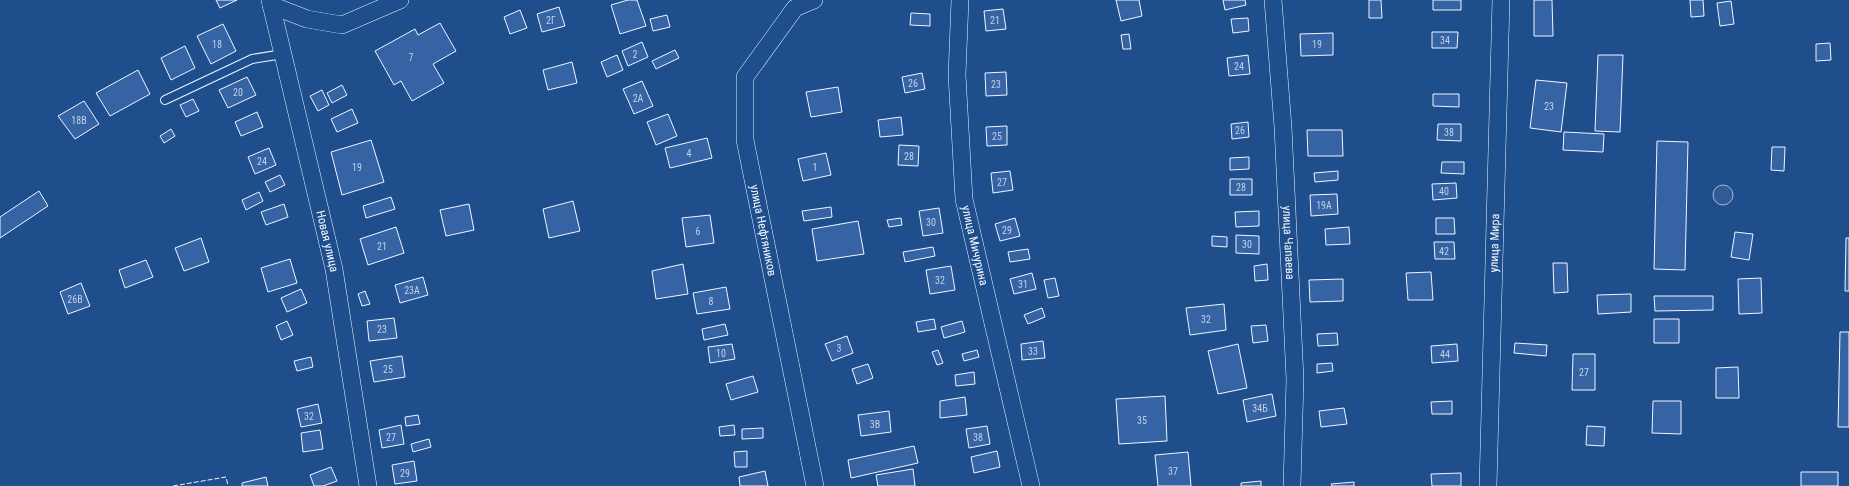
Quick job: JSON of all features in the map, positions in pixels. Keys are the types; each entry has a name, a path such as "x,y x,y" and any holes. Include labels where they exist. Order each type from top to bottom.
{"street":[{"path":"270,2 307,19 342,25 400,0"},
{"name":"улица Нефтяников","path":"814,0 796,8 746,78 745,140 815,486"},
{"name":"улица Мичурина","path":"960,0 957,75 964,199 1031,486"},
{"name":"улица Чапаева","path":"1274,0 1283,127 1295,379 1292,486"},
{"name":"улица Мира","path":"1488,486 1501,0"},
{"name":"Новая улица","path":"270,2 284,54 334,269 368,486"}],"lane":[{"path":"165,100 252,59 284,54"}],"shaded area":[{"path":"1723,185 1730,188 1733,195 1730,202 1723,205 1716,202 1713,195 1716,188"}],"building":[{"path":"216,0 237,0 220,8"},
{"path":"628,0 637,0 646,26 620,34 611,5"},
{"path":"1116,0 1139,0 1142,16 1121,21"},
{"path":"1223,0 1245,0 1246,5 1225,10"},
{"path":"1369,0 1381,0 1382,18 1369,18"},
{"path":"1433,0 1461,0 1461,10 1433,10"},
{"path":"1534,0 1552,0 1553,36 1534,36"},
{"path":"1690,0 1703,0 1704,16 1691,17"},
{"path":"1731,1 1734,24 1720,26 1717,3"},
{"path":"559,7 565,26 542,32 537,14"},
{"path":"1003,9 1006,29 986,31 984,11"},
{"path":"520,10 527,28 510,34 504,17"},
{"path":"911,13 930,14 930,26 910,25"},
{"path":"667,15 670,27 653,31 650,19"},
{"path":"1248,18 1249,31 1233,33 1231,19"},
{"path":"440,23 456,51 433,64 444,83 412,101 401,81 394,85 375,51 415,29 418,35"},
{"path":"223,24 236,51 211,64 197,36"},
{"path":"1432,32 1458,32 1457,48 1432,48"},
{"path":"1333,33 1333,55 1301,56 1300,34"},
{"path":"1129,34 1131,49 1123,49 1121,35"},
{"path":"642,42 648,57 628,66 622,51"},
{"path":"1830,43 1831,60 1816,61 1816,44"},
{"path":"185,46 195,68 171,80 161,58"},
{"path":"675,50 679,58 656,69 652,61"},
{"path":"617,55 623,70 607,77 601,62"},
{"path":"1248,55 1250,74 1229,76 1227,58"},
{"path":"1598,55 1623,55 1620,132 1595,131"},
{"path":"572,62 577,83 548,90 543,70"},
{"path":"138,70 150,94 110,116 96,93"},
{"path":"1006,72 1007,95 986,96 985,73"},
{"path":"922,73 925,89 905,93 902,77"},
{"path":"247,77 256,95 228,108 219,90"},
{"path":"1536,80 1567,83 1561,132 1530,128"},
{"path":"642,81 653,106 634,114 623,89"},
{"path":"342,85 347,95 332,103 327,93"},
{"path":"838,87 842,112 811,117 806,92"},
{"path":"322,90 329,105 318,111 310,96"},
{"path":"1433,94 1459,94 1459,107 1433,106"},
{"path":"193,99 199,111 186,117 180,105"},
{"path":"84,101 99,124 75,139 58,116"},
{"path":"352,109 358,123 337,132 331,119"},
{"path":"257,112 263,127 241,136 235,122"},
{"path":"668,114 677,136 656,145 647,122"},
{"path":"901,117 903,135 880,137 878,120"},
{"path":"1248,122 1249,137 1232,139 1231,124"},
{"path":"1438,124 1461,124 1461,141 1437,140"},
{"path":"1007,126 1007,145 987,146 986,127"},
{"path":"171,129 175,136 164,143 160,136"},
{"path":"1307,130 1342,130 1343,156 1308,156"},
{"path":"1564,132 1604,134 1603,152 1563,150"},
{"path":"707,138 712,158 670,168 665,148"},
{"path":"371,140 384,182 342,195 331,152"},
{"path":"1657,141 1688,142 1685,270 1654,269"},
{"path":"899,145 919,146 918,166 898,165"},
{"path":"1772,147 1785,147 1784,171 1771,170"},
{"path":"269,148 276,165 255,174 248,157"},
{"path":"826,153 831,175 803,181 798,159"},
{"path":"1249,157 1249,169 1230,170 1230,158"},
{"path":"1442,162 1464,162 1464,174 1441,173"},
{"path":"1010,171 1013,190 993,193 991,173"},
{"path":"1338,171 1338,180 1315,182 1314,173"},
{"path":"280,175 285,185 270,192 265,182"},
{"path":"1230,179 1252,179 1252,195 1230,195"},
{"path":"1456,183 1457,198 1433,200 1432,184"},
{"path":"39,191 48,206 0,238 0,217"},
{"path":"259,192 263,201 246,210 242,200"},
{"path":"1337,194 1338,214 1311,216 1310,195"},
{"path":"391,197 395,209 366,218 363,206"},
{"path":"573,201 580,231 549,238 543,209"},
{"path":"284,204 288,217 266,225 261,212"},
{"path":"469,204 474,230 446,236 440,210"},
{"path":"831,207 832,217 804,221 802,211"},
{"path":"939,208 943,233 923,236 919,211"},
{"path":"1259,211 1259,226 1236,227 1235,212"},
{"path":"710,215 714,243 686,247 682,218"},
{"path":"901,218 902,225 889,227 887,220"},
{"path":"1015,218 1020,236 1000,241 995,224"},
{"path":"1436,218 1454,218 1455,234 1436,234"},
{"path":"858,221 864,254 817,261 812,229"},
{"path":"396,227 404,253 368,265 360,239"},
{"path":"1349,227 1350,244 1326,245 1325,229"},
{"path":"1735,232 1753,234 1749,260 1731,257"},
{"path":"1236,235 1259,236 1259,254 1236,253"},
{"path":"1212,236 1227,237 1227,247 1212,246"},
{"path":"201,238 209,262 184,271 175,248"},
{"path":"1846,238 1849,238 1849,291 1845,291"},
{"path":"1434,242 1454,242 1455,259 1435,259"},
{"path":"933,247 935,256 905,262 903,252"},
{"path":"1028,249 1030,259 1010,262 1008,252"},
{"path":"290,259 297,283 268,292 261,268"},
{"path":"146,260 153,277 125,288 119,270"},
{"path":"1553,263 1567,263 1568,292 1554,293"},
{"path":"683,264 688,294 656,299 652,271"},
{"path":"1267,264 1268,280 1255,281 1254,266"},
{"path":"951,266 955,290 930,294 926,270"},
{"path":"1431,272 1433,300 1408,300 1406,273"},
{"path":"1032,273 1036,289 1014,294 1010,279"},
{"path":"423,277 428,295 400,303 395,285"},
{"path":"1055,278 1059,296 1048,298 1044,280"},
{"path":"1761,278 1762,313 1739,314 1738,279"},
{"path":"1343,279 1343,301 1310,302 1309,280"},
{"path":"81,283 90,306 68,314 60,292"},
{"path":"726,287 730,309 697,314 693,293"},
{"path":"301,289 307,303 287,312 281,298"},
{"path":"365,291 370,304 362,306 358,294"},
{"path":"1631,294 1631,312 1598,314 1597,295"},
{"path":"1654,296 1713,296 1713,310 1655,311"},
{"path":"1224,304 1226,330 1190,335 1186,308"},
{"path":"1042,308 1045,317 1028,324 1024,315"},
{"path":"394,318 397,338 369,341 367,321"},
{"path":"934,319 936,329 918,332 916,322"},
{"path":"1654,319 1679,319 1679,343 1654,343"},
{"path":"287,321 293,335 281,340 276,326"},
{"path":"962,321 965,332 944,338 941,327"},
{"path":"725,324 728,335 704,340 702,329"},
{"path":"1266,325 1268,341 1253,343 1251,326"},
{"path":"1840,332 1849,332 1849,427 1838,427"},
{"path":"1337,333 1338,345 1318,346 1317,334"},
{"path":"847,336 853,353 832,361 825,344"},
{"path":"1043,341 1045,358 1022,360 1021,344"},
{"path":"1515,343 1547,345 1546,356 1514,353"},
{"path":"732,344 735,359 710,363 708,347"},
{"path":"1238,344 1247,388 1218,394 1208,351"},
{"path":"1457,344 1458,361 1432,363 1431,346"},
{"path":"938,350 943,363 937,365 932,352"},
{"path":"977,350 979,357 964,361 962,354"},
{"path":"1573,354 1595,354 1595,390 1572,390"},
{"path":"402,356 405,377 374,382 370,361"},
{"path":"311,357 313,367 297,371 294,361"},
{"path":"1332,363 1333,371 1317,373 1317,364"},
{"path":"868,364 873,378 857,384 852,369"},
{"path":"1738,367 1739,398 1716,398 1716,368"},
{"path":"974,372 975,384 956,386 955,375"},
{"path":"753,376 758,392 731,400 726,384"},
{"path":"1272,394 1276,416 1247,422 1243,400"},
{"path":"1165,396 1167,441 1119,444 1116,399"},
{"path":"965,397 967,415 940,418 940,401"},
{"path":"1452,401 1452,414 1432,414 1431,402"},
{"path":"1653,401 1681,401 1681,434 1652,433"},
{"path":"318,404 322,423 301,427 297,409"},
{"path":"1344,408 1347,424 1321,427 1319,411"},
{"path":"889,411 891,432 861,436 858,415"},
{"path":"418,415 420,424 406,426 405,417"},
{"path":"401,425 404,444 382,448 379,430"},
{"path":"734,425 735,435 720,436 719,427"},
{"path":"987,426 990,444 969,448 966,429"},
{"path":"1587,426 1605,427 1604,446 1586,445"},
{"path":"763,428 763,438 742,439 742,429"},
{"path":"320,430 323,449 303,452 301,433"},
{"path":"429,439 431,447 413,452 411,444"},
{"path":"914,446 918,463 851,478 848,460"},
{"path":"747,451 747,467 735,467 734,452"},
{"path":"997,451 1000,467 974,473 971,457"},
{"path":"1188,452 1191,486 1158,486 1155,455"},
{"path":"414,461 417,481 395,484 392,465"},
{"path":"331,467 337,481 323,486 314,486 310,475"},
{"path":"913,469 915,486 878,486 876,475"},
{"path":"765,471 768,486 740,486 739,477"},
{"path":"1801,472 1838,472 1838,486 1801,486"},
{"path":"1461,473 1461,486 1432,486 1431,474"},
{"path":"266,477 268,486 242,486 242,483"},
{"path":"1261,481 1261,486 1241,486 1241,483"},
{"path":"1354,482 1354,486 1332,486 1331,484"}],"fence":[{"path":"173,486 226,477 228,486"}]}
